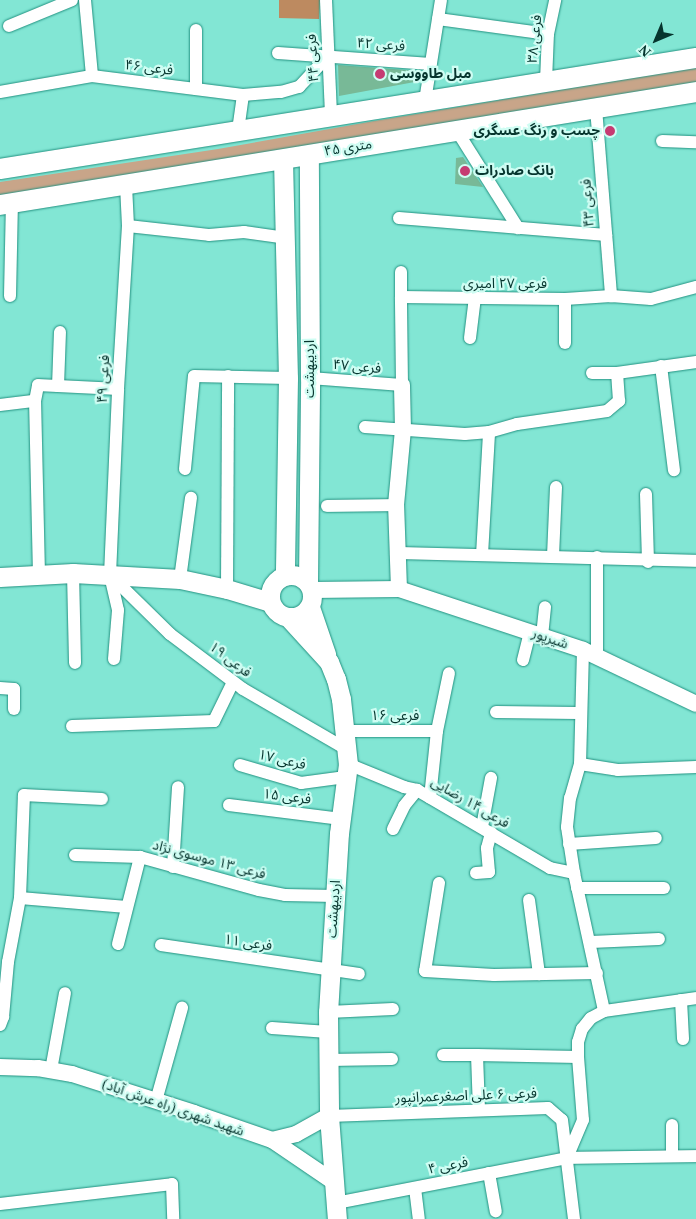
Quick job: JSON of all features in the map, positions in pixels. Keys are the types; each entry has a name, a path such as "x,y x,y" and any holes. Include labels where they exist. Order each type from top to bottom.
{"main road":[{"path":"0,169 696,58"},
{"name":"۴۵ متری","path":"6,204 696,92"},
{"name":"اردیبهشت","path":"309,155 310,593 341,700 346,755 328,1012 329,1116 335,1214"},
{"name":"اردیبهشت","path":"283,160 288,378 285,576"},
{"path":"283,188 309,187"},
{"name":"اردیبهشت","path":"0,577 73,573 180,579 226,589 270,602 280,615 289,618 329,662"},
{"path":"270,602 272,586 285,576 302,577 310,593 304,613 289,618"}],"street":[{"path":"10,26 72,0"},
{"path":"85,0 92,76"},
{"name":"فرعی ۴۴","path":"326,0 331,115"},
{"path":"425,101 441,0"},
{"name":"فرعی ۳۸","path":"546,81 548,34 555,0"},
{"path":"438,19 548,34"},
{"path":"196,30 196,89"},
{"name":"فرعی ۴۲","path":"278,53 431,64"},
{"name":"فرعی ۴۶","path":"0,92 92,76 243,95 281,92 299,87 328,56"},
{"path":"238,130 243,95"},
{"name":"فرعی ۴۳","path":"596,108 611,296"},
{"path":"457,130 518,228"},
{"path":"662,141 696,142"},
{"name":"فرعی ۴۹","path":"114,659 118,610 110,575 118,389 128,226 126,184"},
{"path":"6,204 10,296"},
{"path":"399,218 606,235"},
{"path":"128,226 209,235 244,232 286,238"},
{"path":"399,589 396,553 396,505 403,430 401,272"},
{"name":"فرعی ۲۷ امیری","path":"401,297 565,299 611,296 651,299 696,287"},
{"path":"470,338 475,299"},
{"path":"565,299 565,343"},
{"path":"58,386 60,332"},
{"path":"592,373 616,373 696,362"},
{"path":"661,366 674,470"},
{"path":"365,427 465,434 489,432 517,424 607,411 619,401 616,373"},
{"path":"185,469 194,376 288,378"},
{"path":"226,589 228,376"},
{"name":"فرعی ۴۷","path":"310,378 402,385"},
{"path":"40,575 34,401 38,385 118,389"},
{"path":"0,405 34,401"},
{"path":"482,555 489,432"},
{"path":"553,556 556,486"},
{"path":"646,494 648,562"},
{"path":"180,579 191,498"},
{"path":"327,506 396,505"},
{"path":"396,553 597,557 648,562 696,561"},
{"path":"597,557 590,653 580,713 580,764 570,798 567,827 577,888 591,942 604,1011"},
{"path":"73,573 76,663"},
{"name":"فرعی ۱۹","path":"110,575 170,634 233,682 346,755"},
{"name":"شیرپور","path":"310,593 399,589 590,653 696,704"},
{"path":"523,660 536,634 545,607"},
{"path":"437,731 449,673"},
{"path":"72,726 214,721 233,682"},
{"path":"0,688 14,689 14,709"},
{"path":"496,712 580,713"},
{"name":"فرعی ۱۶","path":"346,755 437,731 430,798"},
{"name":"فرعی ۱۷","path":"240,765 301,783 346,755"},
{"name":"فرعی ۱۴ رضایی","path":"346,755 404,788 417,790 550,868 574,873"},
{"path":"580,764 618,770 696,767"},
{"path":"476,873 489,872 487,830 491,778"},
{"path":"173,867 178,787"},
{"path":"393,829 404,806 417,790"},
{"path":"0,1025 3,1017 4,962 20,898 24,795 102,799"},
{"name":"فرعی ۱۵","path":"229,805 341,819"},
{"path":"569,844 656,838"},
{"name":"فرعی ۱‍۳ موسوی نژاد","path":"75,855 140,858 259,890 285,895 335,896"},
{"path":"118,944 140,858"},
{"path":"439,883 424,970 494,975 597,973"},
{"path":"577,888 664,888"},
{"path":"20,898 128,907"},
{"path":"529,900 539,974"},
{"path":"591,942 659,939"},
{"name":"فرعی ۱۱","path":"161,945 360,974"},
{"path":"51,1070 64,993"},
{"path":"567,1158 583,1120 578,1057 578,1042 582,1029 591,1018 604,1011 680,1000 696,994"},
{"path":"680,1000 683,1039"},
{"path":"156,1101 182,1008"},
{"path":"328,1012 393,1009"},
{"path":"272,1028 328,1032"},
{"path":"443,1055 578,1057"},
{"path":"477,1056 478,1110"},
{"path":"328,1060 392,1059"},
{"name":"شهید شهری (راه عرش آباد)","path":"0,1067 51,1070 72,1074 272,1140 334,1182"},
{"name":"فرعی ۶ علی اصغرعمرانپور","path":"329,1116 548,1108 562,1120 574,1219"},
{"path":"272,1140 296,1134 329,1116"},
{"path":"672,1125 672,1156"},
{"name":"فرعی ۴","path":"335,1214 415,1188 567,1158 696,1156"},
{"path":"488,1174 496,1211"},
{"path":"0,1204 172,1184 173,1219"},
{"path":"415,1188 419,1219"}],"shaded area":[{"path":"279,0 320,0 319,19 279,18"},
{"path":"696,67 696,84 0,196 0,182 218,149"}],"building":[{"name":"مبل طاووسی","path":"338,65 421,71 420,81 339,96"},
{"name":"بانک صادرات","path":"463,157 483,187 455,184 456,158"}],"place":[{"name":"مبل طاووسی","path":"380,74"},
{"name":"چسب و رنگ عسگری","path":"610,131"},
{"name":"بانک صادرات","path":"465,171"}]}
